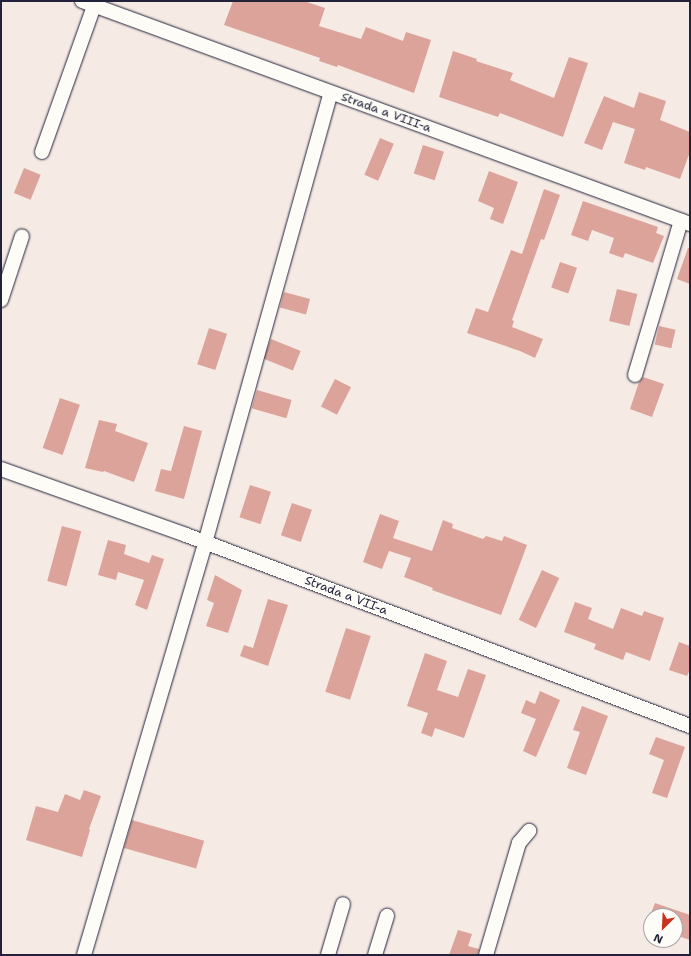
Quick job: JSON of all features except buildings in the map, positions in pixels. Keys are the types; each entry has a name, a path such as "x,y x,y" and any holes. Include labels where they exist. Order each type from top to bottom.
{"street":[{"name":"Strada a VIII-a","path":"88,3 685,222"},
{"path":"42,152 88,3"},
{"path":"84,955 205,543 331,93"},
{"path":"635,375 685,222"},
{"path":"1,300 22,236"},
{"name":"Strada a VII-a","path":"1,469 205,543 690,726"},
{"path":"486,955 519,843 529,830"},
{"path":"328,955 343,904"},
{"path":"375,955 387,916"}]}
